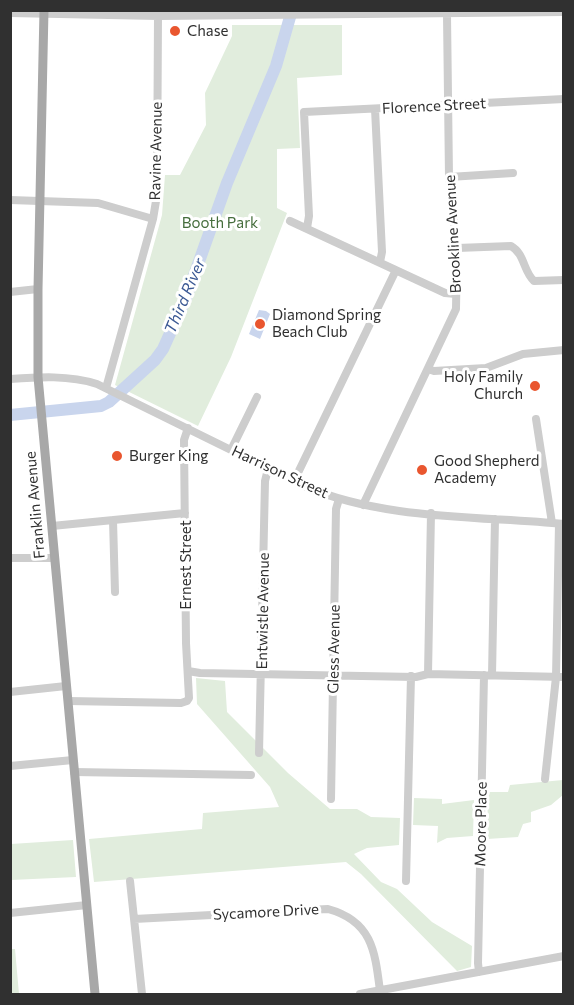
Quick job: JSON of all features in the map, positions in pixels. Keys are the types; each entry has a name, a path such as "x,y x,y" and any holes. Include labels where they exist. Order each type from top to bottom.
{"main road":[{"name":"Franklin Avenue","path":"44,12 39,201 38,377 95,994"}],"street":[{"path":"10,13 158,16 337,13 447,15 564,12"},
{"name":"Brookline Avenue","path":"363,505 455,313 457,248 449,177 447,15"},
{"name":"Ravine Avenue","path":"108,389 153,219 157,195 158,16"},
{"name":"Florence Street","path":"307,228 309,216 304,112 564,99"},
{"path":"375,109 382,252 380,262"},
{"path":"449,177 513,173"},
{"path":"10,200 98,202 153,219"},
{"path":"290,221 445,292 456,294"},
{"path":"457,248 511,246 519,250 530,277 534,281 564,280"},
{"path":"294,481 396,270"},
{"path":"10,292 38,290"},
{"path":"428,369 434,371 481,369 517,355 564,350"},
{"name":"Harrison Street","path":"10,379 38,377 75,379 108,389 268,469 339,499 363,505 431,513 558,524"},
{"path":"231,450 257,397"},
{"path":"536,418 558,524 560,677 545,779"},
{"name":"Ernest Street","path":"68,701 182,703 187,702 189,698 184,440 188,428"},
{"name":"Entwistle Avenue","path":"260,753 265,481 268,469"},
{"name":"Gless Avenue","path":"331,799 336,509 339,499"},
{"path":"52,526 185,513"},
{"path":"428,674 431,513"},
{"name":"Moore Place","path":"479,972 495,519"},
{"path":"113,520 116,592"},
{"path":"10,558 55,558"},
{"path":"188,671 200,673 560,677"},
{"path":"406,881 411,676"},
{"path":"10,692 66,686"},
{"path":"10,766 73,760"},
{"path":"74,772 250,775"},
{"path":"130,881 142,994"},
{"path":"10,913 87,905"},
{"name":"Sycamore Drive","path":"134,920 328,909 357,924 369,939 376,956 380,991"},
{"path":"360,994 408,990 479,972 564,956"}],"green space":[{"name":"Booth Park","path":"232,25 342,25 342,75 297,78 300,148 277,149 277,208 287,213 231,357 198,426 115,385 162,215 165,175 180,175 206,125 205,93 232,36"},
{"path":"196,678 225,681 227,712 288,773 330,809 357,809 371,817 400,818 399,845 367,848 354,854 381,882 397,889 432,922 472,946 471,967 457,971 361,874 346,862 94,882 89,839 202,829 203,813 279,807 270,787 197,704"},
{"path":"563,780 563,795 551,805 531,812 531,822 523,824 518,837 487,839 488,792 508,792 510,785"},
{"path":"414,798 442,799 442,804 474,800 473,836 447,838 437,843 438,826 413,825"},
{"path":"73,840 76,877 11,880 11,844"},
{"path":"11,949 15,949 19,994 11,994"}],"water":[{"name":"Diamond Spring Beach Club","path":"259,310 270,314 260,339 249,334"}],"waterway":[{"name":"Third River","path":"10,415 101,406 109,402 155,360 163,349 186,298 227,183 276,66 292,10"}],"place":[{"name":"Chase","path":"175,31"},
{"name":"Diamond Spring Beach Club","path":"260,324"},
{"name":"Holy Family Church","path":"535,386"},
{"name":"Burger King","path":"117,456"},
{"name":"Good Shepherd Academy","path":"422,470"}]}
